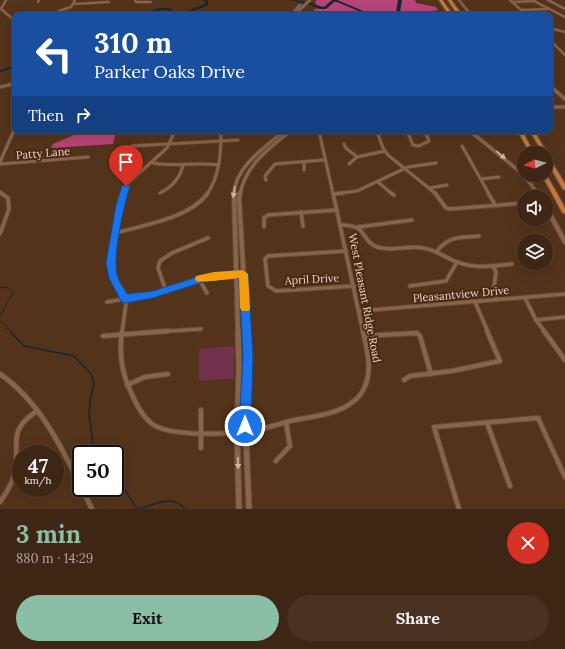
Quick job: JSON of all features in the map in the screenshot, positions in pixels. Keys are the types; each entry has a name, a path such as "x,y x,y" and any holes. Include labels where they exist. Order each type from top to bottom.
{"highway":[{"path":"440,0 448,12"},
{"path":"450,0 459,12"},
{"path":"522,134 528,146"},
{"path":"534,134 540,146"},
{"path":"553,168 565,188"},
{"path":"548,182 565,212"}],"main road":[{"path":"294,12 306,1"},
{"path":"297,12 306,1"},
{"path":"553,89 565,99"},
{"path":"553,108 565,106"},
{"path":"239,509 237,432 239,368 233,200 236,182 245,165 280,134"},
{"path":"249,509 245,413 248,356 239,198 240,188 244,178 253,163 286,134"},
{"path":"474,134 524,176 535,190"},
{"path":"553,220 565,242"}],"street":[{"path":"6,0 1,9 12,18"},
{"path":"74,4 75,0"},
{"path":"135,0 136,2 150,2"},
{"path":"459,0 469,12"},
{"path":"510,0 521,10 547,9"},
{"path":"548,0 565,9"},
{"path":"551,0 565,9"},
{"path":"512,2 534,1 565,17"},
{"path":"59,11 69,8 74,4 108,2"},
{"path":"553,29 565,32"},
{"path":"553,43 565,55"},
{"path":"0,87 12,85"},
{"path":"0,163 12,134"},
{"path":"125,299 113,278 111,270 123,192 133,179 164,153 171,144 174,134"},
{"path":"116,233 196,206 208,194 221,157 222,134"},
{"name":"West Pleasant Ridge Road","path":"125,299 126,315 120,348 127,385 143,414 154,426 165,431 237,432 267,428 333,411 349,405 359,396 365,386 368,377 369,365 354,286 324,160 320,134"},
{"path":"378,134 385,151 430,188 448,209 517,204"},
{"path":"408,134 413,144 419,146 429,140 426,134"},
{"path":"132,146 238,140"},
{"path":"344,144 346,148 357,157"},
{"path":"462,146 496,206"},
{"path":"349,164 357,157 385,151"},
{"name":"Patty Lane","path":"0,163 88,157"},
{"path":"266,180 265,176 275,164 324,160"},
{"path":"304,162 304,170"},
{"path":"153,163 163,165 218,165"},
{"path":"333,194 357,191 405,168 415,165 436,163"},
{"path":"160,193 178,180 182,173 183,165"},
{"path":"125,168 133,179"},
{"path":"481,178 498,177"},
{"path":"378,182 394,195"},
{"path":"430,188 447,185"},
{"path":"0,192 8,198 10,206 0,234"},
{"path":"264,227 263,219 266,216 337,210"},
{"path":"301,212 304,226"},
{"path":"340,225 358,227 377,223 412,220"},
{"path":"358,227 376,247 420,247 437,251 457,262 474,266 512,264"},
{"path":"437,251 444,242 450,239 479,236"},
{"path":"166,291 158,268 160,260 172,253 208,238"},
{"name":"April Drive","path":"346,251 268,256 266,259 268,286 276,291 354,286"},
{"path":"410,286 446,281 457,262"},
{"path":"493,266 496,272 494,287 497,300"},
{"path":"107,302 166,291 199,279 243,274"},
{"path":"199,279 207,293"},
{"name":"Pleasantview Drive","path":"359,311 565,294"},
{"path":"525,298 536,320 565,360"},
{"path":"404,380 410,376 452,371 500,361 475,302"},
{"path":"536,320 565,317"},
{"path":"103,336 202,329"},
{"path":"364,336 417,333 420,336 431,374"},
{"path":"0,374 20,389 38,411 92,509"},
{"path":"127,385 145,377 168,374"},
{"path":"201,410 201,448"},
{"path":"0,502 14,474 17,430 27,418 38,411"},
{"path":"459,509 434,427 538,418 565,477"},
{"path":"276,461 290,446 286,422"},
{"path":"487,422 510,486"}],"shaded area":[{"path":"415,0 416,3 436,7 438,10 432,12 316,12 313,9 328,8 316,5 315,1"},
{"path":"76,134 115,134 113,144 51,148 53,144"},
{"path":"234,346 234,378 199,381 199,349"}],"waterway":[{"path":"191,12 207,4 206,0"},
{"path":"291,0 312,4 320,8 325,8 333,1 337,1 364,12"},
{"path":"398,12 400,0"},
{"path":"152,12 160,9 169,9 171,12"},
{"path":"0,71 12,68"},
{"path":"0,287 9,288 13,292 0,317"},
{"path":"0,321 10,331"},
{"path":"10,331 24,346 74,356 91,374 94,383 89,414 93,445"},
{"path":"124,488 138,509"},
{"path":"140,509 157,503 169,501 180,504 185,509"}],"slow traffic":[{"path":"200,279 214,276 243,274 245,308"}],"route":[{"path":"126,186 120,205 111,263 113,278 125,299 166,291 206,277 243,274 248,356 245,426"}]}
